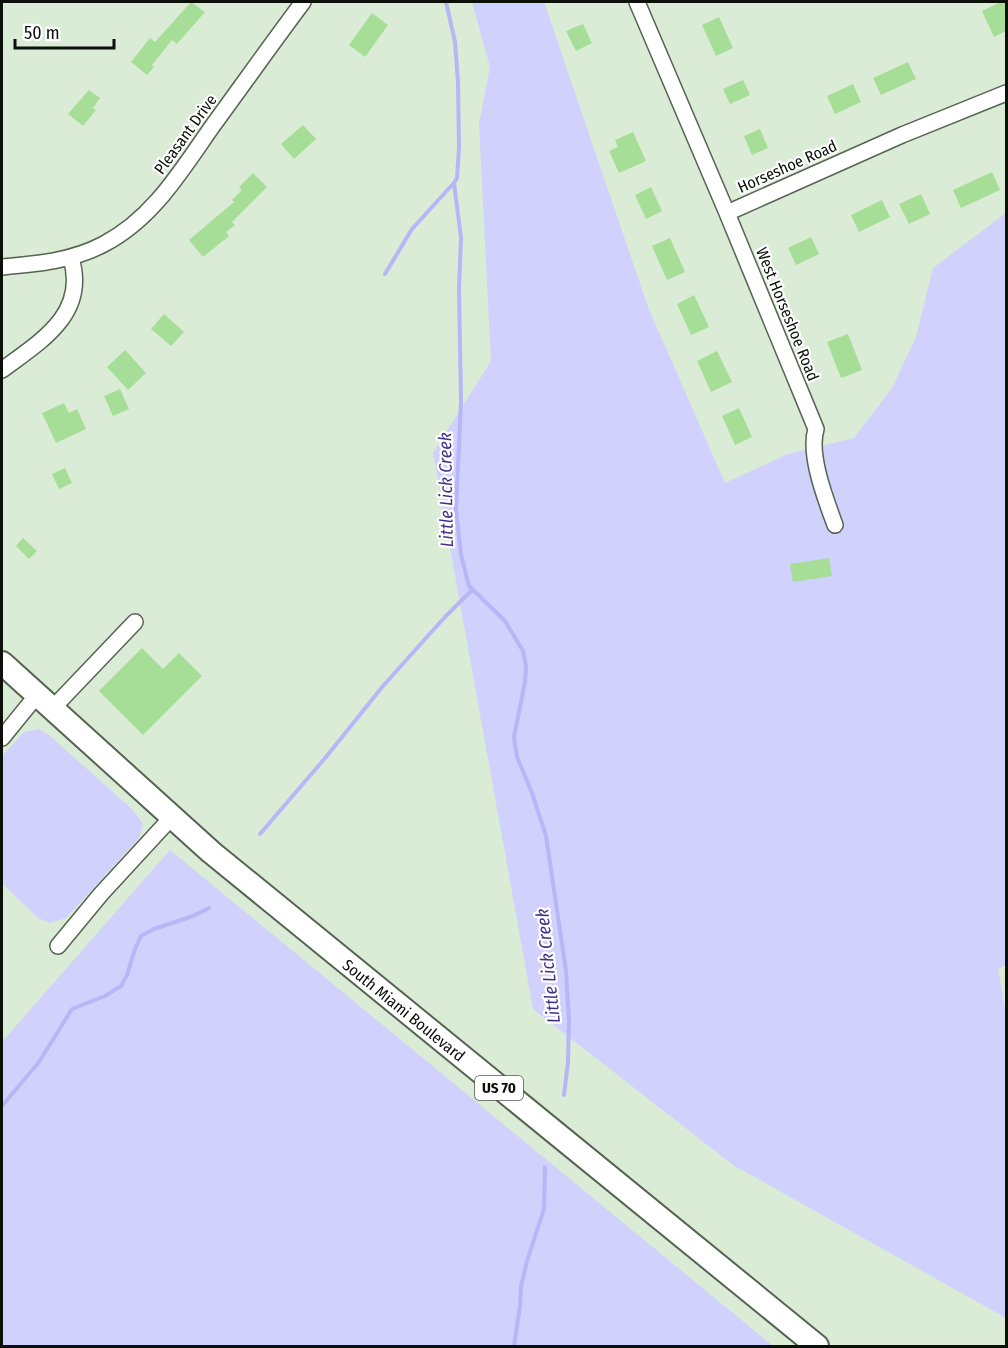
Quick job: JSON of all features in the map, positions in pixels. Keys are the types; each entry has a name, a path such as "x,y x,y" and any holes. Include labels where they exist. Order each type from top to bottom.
{"highway":[{"name":"South Miami Boulevard","path":"2,663 171,818 261,894 817,1347"}],"street":[{"name":"Pleasant Drive","path":"2,267 39,264 71,258 114,238 142,218 152,208 303,2"},
{"name":"Horseshoe Road","path":"637,2 727,213 902,135 1006,93"},
{"name":"West Horseshoe Road","path":"727,213 816,429 813,441 822,487 835,525"},
{"path":"2,370 31,348 67,313 75,290 75,273 71,258"},
{"path":"2,738 135,622"},
{"path":"58,946 101,894 171,818"}],"shaded area":[{"path":"472,2 544,2 648,307 725,483 788,454 854,438 892,388 916,337 933,268 1006,213 1006,965 998,969 1006,1014 1006,1318 733,1165 533,1009 433,453 491,361 479,124 490,67"},
{"path":"39,729 49,735 133,810 143,824 139,838 66,918 50,923 38,918 2,883 2,756 24,732"},
{"path":"170,850 773,1346 2,1346 2,1042"}],"building":[{"path":"191,2 205,12 177,44 172,40 147,75 131,62 150,38 155,42"},
{"path":"1006,2 1006,31 994,37 982,11"},
{"path":"372,13 388,25 365,57 349,45"},
{"path":"719,17 733,48 716,56 702,25"},
{"path":"583,24 592,43 576,51 566,31"},
{"path":"908,62 916,79 881,95 873,78"},
{"path":"743,80 750,95 730,104 723,89"},
{"path":"853,84 861,102 835,114 827,96"},
{"path":"89,90 100,98 93,108 96,110 83,126 68,114"},
{"path":"303,125 316,139 294,159 281,144"},
{"path":"760,129 768,148 752,155 744,136"},
{"path":"633,132 646,161 619,173 609,151 618,147 615,140"},
{"path":"992,172 1000,190 961,208 953,190"},
{"path":"253,173 267,187 232,222 235,225 226,232 229,236 203,257 189,240 234,202 232,200 242,190 239,187"},
{"path":"651,187 662,211 646,219 635,195"},
{"path":"921,194 930,214 909,224 899,204"},
{"path":"882,200 890,217 859,232 851,215"},
{"path":"811,237 819,254 796,265 788,248"},
{"path":"670,238 685,272 667,280 652,246"},
{"path":"694,295 709,327 691,335 677,304"},
{"path":"164,314 184,332 171,346 151,329"},
{"path":"848,334 862,370 841,378 827,342"},
{"path":"125,350 146,373 128,390 107,367"},
{"path":"717,351 732,382 711,392 697,361"},
{"path":"120,389 129,409 113,416 104,396"},
{"path":"64,403 69,413 77,409 86,429 56,443 42,413"},
{"path":"739,408 752,437 735,445 722,416"},
{"path":"65,468 72,483 59,489 52,474"},
{"path":"23,538 37,551 29,559 16,546"},
{"path":"829,558 832,576 793,582 790,564"},
{"path":"142,648 163,669 179,653 202,676 143,735 99,691"}],"waterway":[{"name":"Little Lick Creek","path":"446,2 455,42 458,82 459,148 457,178 454,183 461,238 459,288 461,402 456,509 461,555 469,586 505,621 523,651 526,666 514,737 517,757 546,836 566,971 569,1021 564,1095"},
{"path":"385,274 412,229 453,184"},
{"path":"260,834 383,686 472,590"},
{"path":"2,1106 39,1062 72,1009 105,996 121,986 141,936 209,908"},
{"name":"Little Lick Creek","path":"514,1346 521,1287 544,1209 545,1167"}]}
